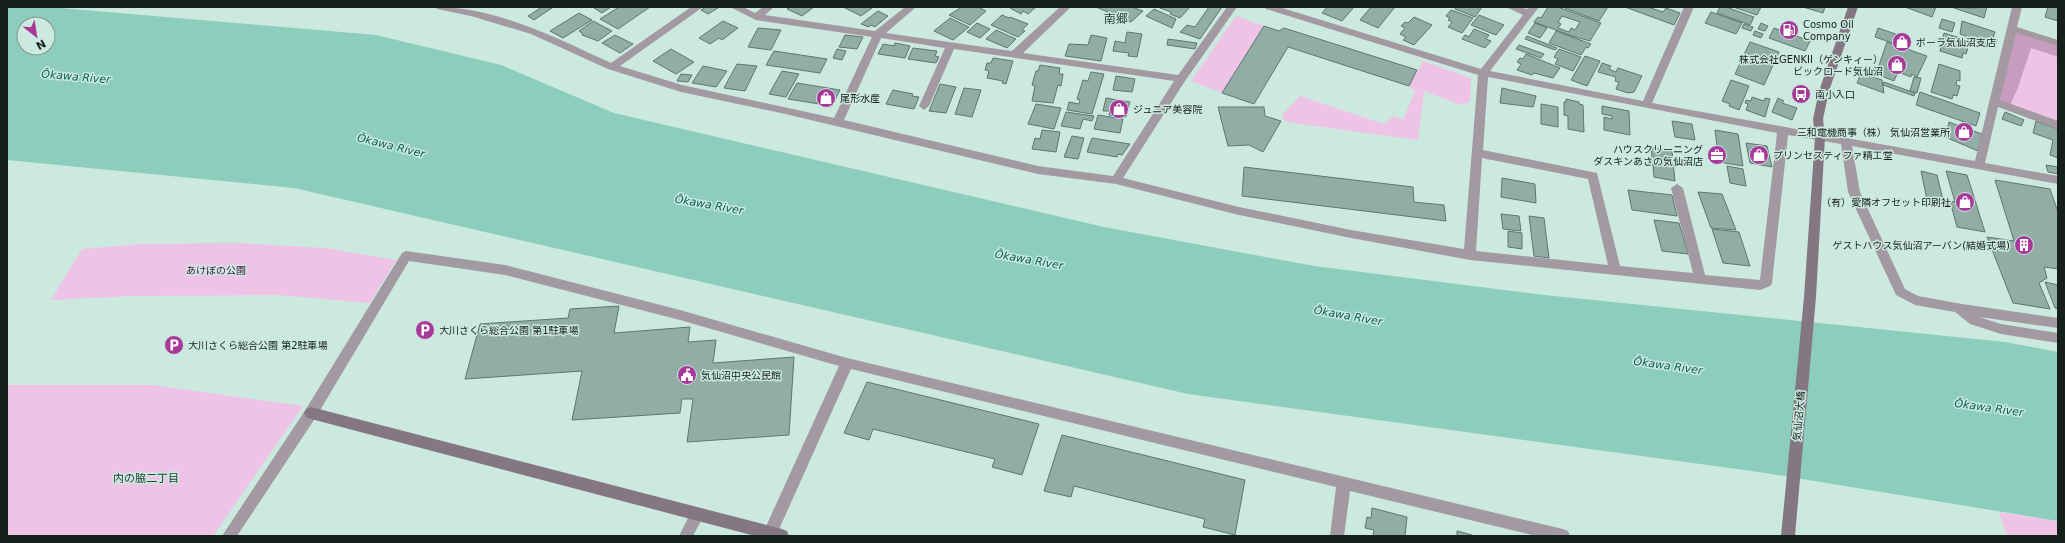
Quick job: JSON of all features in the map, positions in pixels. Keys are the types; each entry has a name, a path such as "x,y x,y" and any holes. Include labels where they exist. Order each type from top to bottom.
{"street":[{"path":"440,7 472,13 535,32 612,67 681,88 781,109 1038,170 1116,180 1239,211 1351,234 1470,255 1760,285 1766,283 1783,130"},
{"path":"612,67 698,7"},
{"path":"735,7 756,17 1181,79"},
{"path":"756,17 769,7"},
{"path":"837,123 878,34 911,7"},
{"path":"1015,54 1066,7"},
{"path":"1116,180 1181,79 1232,7"},
{"path":"1270,7 1483,73 1646,105 2058,180"},
{"path":"1470,255 1483,73 1532,10 1511,7"},
{"path":"1646,105 1689,7"},
{"name":"気仙沼大橋","path":"1788,536 1810,297 1820,137 1818,119 1824,91 1853,7"},
{"path":"1979,166 2017,7"},
{"path":"2012,29 2058,43"},
{"path":"924,106 951,45"},
{"path":"1994,102 2058,125"},
{"path":"1846,141 1854,192 1900,292 1915,300 2058,323"},
{"path":"1477,153 1593,176 1615,270"},
{"path":"1677,188 1700,279"},
{"path":"229,536 311,413 406,256 505,270 680,315 847,363 1562,536"},
{"path":"1958,308 1974,320 2001,330 2058,338"},
{"path":"311,413 697,515 776,534 847,363"},
{"path":"1337,536 1344,483"},
{"path":"686,536 697,515"}],"green space":[{"path":"1236,16 1264,26 1222,93 1191,81"},
{"path":"2014,31 2058,44 2058,123 1997,102"},
{"path":"1423,61 1471,78 1470,102 1461,105 1424,91 1418,140 1286,122 1282,115 1300,96 1384,124 1393,116 1403,119 1415,92 1409,86"},
{"name":"あけぼの公園","path":"237,243 326,248 396,260 370,303 277,295 133,296 51,300 82,249 142,244"},
{"path":"7,385 153,385 303,406 213,536 7,536"},
{"path":"1999,512 2058,521 2058,536 2007,536"}],"shaded area":[{"path":"2016,32 2058,45 2058,57 2031,48 2017,90 2010,105 2000,101 2002,86"}],"water":[{"name":"Ōkawa River","path":"7,7 49,7 376,35 501,65 614,113 1104,227 1314,266 1544,295 2005,342 2058,352 2058,521 1759,472 1188,394 294,188 7,160"}],"building":[{"path":"542,7 552,8 534,20 528,16"},
{"path":"611,7 602,13 594,8"},
{"path":"619,7 650,7 618,29 600,19"},
{"path":"706,7 718,8 708,14 701,10"},
{"path":"790,7 814,7 802,16 787,9"},
{"path":"962,7 978,7 986,11 970,25 949,15"},
{"path":"1036,7 1028,14 1023,11 1021,14 1010,8"},
{"path":"1096,7 1132,7 1143,11 1131,22"},
{"path":"1190,7 1180,18 1170,14 1171,12 1160,8"},
{"path":"1209,7 1222,7 1200,39 1180,32 1187,25 1195,27"},
{"path":"1327,7 1354,7 1342,21 1322,13"},
{"path":"1371,7 1395,7 1378,28 1360,20"},
{"path":"1456,7 1482,7 1475,17 1455,9"},
{"path":"1548,7 1558,7 1601,23 1590,41 1534,22 1538,17 1541,18","holes":["1562,16 1580,22 1575,30 1571,28 1569,32 1558,28 1561,24 1558,22"]},
{"path":"1608,7 1599,21 1565,8"},
{"path":"1625,7 1648,7 1663,12 1666,8 1680,13 1674,25"},
{"path":"1720,7 1726,7 1754,17 1750,25 1717,13"},
{"path":"1733,7 1761,7 1757,15"},
{"path":"1803,7 1825,7 1823,13"},
{"path":"1905,7 1936,7 1932,17"},
{"path":"1951,7 1972,8 1987,7 1984,18"},
{"path":"2048,7 2058,7 2058,21 2045,17"},
{"path":"845,8 872,8 861,16"},
{"path":"1154,9 1176,19 1172,28 1146,16"},
{"path":"1451,10 1473,18 1462,33 1448,27 1452,22 1448,20 1450,18 1446,16"},
{"path":"878,11 888,16 875,27 871,25 869,27 861,24"},
{"path":"1711,12 1742,23 1736,34 1705,23"},
{"path":"579,13 592,20 563,38 550,31"},
{"path":"1002,15 1028,24 1022,30 1025,31 1018,37 991,25"},
{"path":"1479,15 1504,25 1496,35 1471,25"},
{"path":"1414,17 1432,25 1414,45 1403,40 1406,37 1400,34 1405,28 1401,26 1405,22 1408,23"},
{"path":"950,18 969,27 953,40 934,31"},
{"path":"1942,19 1955,23 1952,32 1939,28"},
{"path":"593,21 612,31 598,41 582,35 583,34 579,31"},
{"path":"723,21 738,28 722,40 719,38 710,44 699,38"},
{"path":"1962,21 1995,32 1993,38 1997,39 1995,47 1960,34"},
{"path":"977,23 990,29 980,38 967,32"},
{"path":"1535,23 1547,28 1540,38 1528,33"},
{"path":"1761,23 1768,26 1765,31 1758,29"},
{"path":"1744,24 1753,27 1751,31 1742,28"},
{"path":"1264,26 1279,31 1284,28 1417,70 1409,86 1288,47 1254,104 1222,93"},
{"path":"758,28 781,30 771,50 748,47"},
{"path":"1774,28 1810,41 1805,51 1769,38"},
{"path":"1878,28 1910,39 1907,48 1875,37"},
{"path":"1474,29 1489,35 1486,39 1491,41 1485,48 1462,39 1465,35 1469,37"},
{"path":"996,30 1016,39 1007,48 986,39"},
{"path":"1556,31 1591,44 1588,48 1586,47 1581,55 1549,43"},
{"path":"1755,31 1763,34 1761,38 1753,35"},
{"path":"1127,32 1142,34 1137,57 1128,56 1129,53 1113,51 1115,41 1125,43"},
{"path":"1944,33 1967,40 1966,44 1969,45 1966,54 1963,53 1962,58 1940,51"},
{"path":"615,35 633,44 620,53 602,43"},
{"path":"845,35 863,37 857,49 839,47"},
{"path":"1091,35 1107,38 1101,61 1065,56 1069,44 1088,45"},
{"path":"1527,36 1557,48 1555,50 1525,39"},
{"path":"1168,39 1197,43 1195,49 1167,45"},
{"path":"1750,42 1779,52 1764,85 1735,74"},
{"path":"1887,42 1927,56 1917,77 1911,74 1911,77 1898,72 1894,81 1876,74"},
{"path":"895,43 910,46 905,58 878,54 883,44 894,46"},
{"path":"1519,45 1544,54 1541,58 1516,49"},
{"path":"913,48 937,51 935,56 939,57 936,63 908,59"},
{"path":"671,49 694,62 676,74 653,61"},
{"path":"837,49 846,51 842,60 833,58"},
{"path":"1559,49 1581,57 1573,71 1555,64 1558,59 1554,57"},
{"path":"774,51 827,59 820,73 766,65"},
{"path":"1526,54 1560,68 1553,78 1534,73 1532,75 1517,70 1521,64 1517,62 1520,58 1523,59"},
{"path":"1585,56 1600,61 1587,86 1571,80"},
{"path":"993,58 1013,61 1006,84 1002,83 1003,81 987,78 989,71 985,70 987,63 991,63"},
{"path":"1602,63 1611,66 1609,69 1616,72 1618,68 1642,76 1634,92 1628,93 1616,89 1619,82 1615,81 1616,77 1598,72"},
{"path":"737,64 757,66 745,91 724,88"},
{"path":"1939,64 1960,71 1960,81 1957,80 1956,85 1960,86 1957,96 1953,95 1952,99 1931,92"},
{"path":"1040,65 1060,68 1059,74 1063,74 1061,86 1058,85 1053,103 1032,101 1035,86 1032,85 1036,71 1038,71"},
{"path":"703,66 727,71 716,87 692,83"},
{"path":"782,71 799,74 786,97 769,94"},
{"path":"1091,72 1104,74 1092,114 1067,110 1069,102 1079,104 1080,100 1077,99 1083,80 1088,81"},
{"path":"1861,73 1882,80 1884,93 1857,83"},
{"path":"681,74 692,75 688,82 677,81"},
{"path":"1116,76 1135,79 1132,92 1113,90"},
{"path":"1914,77 1921,78 1917,93 1910,91"},
{"path":"1731,80 1749,86 1739,110 1722,101"},
{"path":"1884,82 1915,93 1914,96 1883,85"},
{"path":"797,83 840,90 832,106 788,99"},
{"path":"940,84 956,87 946,113 929,111"},
{"path":"964,88 981,90 972,117 955,114"},
{"path":"1502,88 1536,96 1533,107 1500,103"},
{"path":"893,90 913,94 912,96 919,97 914,109 886,104"},
{"path":"1920,92 1980,113 1976,126 1916,105"},
{"path":"1752,97 1764,101 1765,98 1770,99 1765,117 1746,110 1748,104 1745,103 1746,100 1751,101"},
{"path":"1106,98 1130,102 1126,117 1109,115 1110,111 1103,111"},
{"path":"1778,98 1784,101 1782,103 1797,108 1792,120 1772,112"},
{"path":"1566,99 1579,102 1579,104 1583,105 1584,132 1568,129 1568,116 1564,115 1564,102 1566,102"},
{"path":"1036,104 1061,108 1054,129 1028,124"},
{"path":"1541,104 1558,107 1558,127 1541,124"},
{"path":"1602,106 1629,111 1630,135 1604,130 1604,117 1612,119 1612,116 1602,114"},
{"path":"1218,107 1264,107 1265,116 1281,121 1263,152 1249,145 1228,146"},
{"path":"1066,112 1094,116 1092,121 1083,119 1080,129 1061,126"},
{"path":"2005,112 2024,120 2021,126 2002,119"},
{"path":"1098,115 1123,119 1120,133 1094,129"},
{"path":"1672,121 1692,124 1695,140 1675,137"},
{"path":"2036,121 2058,129 2058,158 2050,155 2053,140 2033,133"},
{"path":"1949,122 1982,134 1978,151 1945,137"},
{"path":"1042,130 1060,132 1056,152 1032,149 1035,138 1040,139"},
{"path":"1715,130 1738,134 1743,166 1719,162"},
{"path":"1072,136 1084,138 1078,159 1064,157"},
{"path":"1092,138 1130,144 1122,155 1118,154 1117,157 1087,152"},
{"path":"1746,143 1767,146 1772,167 1750,163"},
{"path":"1651,147 1672,151 1675,181 1654,177"},
{"path":"2046,165 2058,167 2058,174 2048,172"},
{"path":"1727,166 1743,169 1746,186 1730,183"},
{"path":"1244,167 1413,187 1414,202 1444,205 1446,221 1242,196"},
{"path":"1921,171 1937,175 1944,204 1927,200"},
{"name":"（有）愛隣オフセット印刷社","path":"1946,171 1967,175 1985,232 1957,227 1950,201 1955,202"},
{"path":"1502,178 1535,184 1536,203 1501,197"},
{"name":"ゲストハウス気仙沼アーバン(結婚式場)","path":"1995,180 2050,189 2058,212 2058,269 2044,267 2047,278 2039,283 2050,309 2013,303 1987,237 2014,241"},
{"path":"1628,190 1672,195 1677,216 1632,210"},
{"path":"1698,192 1722,194 1736,230 1711,228"},
{"path":"1501,214 1519,216 1521,231 1503,229"},
{"path":"1529,216 1544,218 1549,258 1534,256"},
{"path":"1654,220 1679,223 1688,254 1662,251"},
{"path":"1712,229 1739,232 1750,266 1723,263"},
{"path":"1508,231 1522,233 1522,249 1508,247"},
{"path":"2045,282 2058,285 2058,309 2055,308"},
{"name":"気仙沼中央公民館","path":"619,306 614,333 690,327 688,342 716,340 713,363 794,357 789,435 687,442 693,399 682,399 680,413 572,420 582,371 465,379 480,324 568,318 570,309"},
{"path":"867,382 1039,424 1022,475 992,467 995,459 873,429 869,440 844,433"},
{"path":"1062,435 1245,480 1235,535 1203,527 1205,519 1074,486 1071,497 1044,491"},
{"path":"1372,508 1407,517 1405,536 1373,536 1374,530 1365,528 1367,517 1371,518"},
{"path":"1457,531 1472,535 1472,536 1457,536"}],"place":[{"name":"Cosmo Oil Company","path":"1789,30"},
{"name":"ポーラ気仙沼支店","path":"1902,42"},
{"name":"株式会社GENKII（ゲンキィー） ビックロード気仙沼","path":"1897,65"},
{"name":"南小入口","path":"1801,94"},
{"name":"尾形水産","path":"826,98"},
{"name":"ジュニア美容院","path":"1119,109"},
{"name":"三和電機商事（株） 気仙沼営業所","path":"1964,132"},
{"name":"ハウスクリーニング ダスキンあさの気仙沼店","path":"1717,155"},
{"name":"プリンセスティファ精工堂","path":"1759,155"},
{"name":"（有）愛隣オフセット印刷社","path":"1965,202"},
{"name":"ゲストハウス気仙沼アーバン(結婚式場)","path":"2024,245"},
{"name":"大川さくら総合公園 第1駐車場","path":"425,330"},
{"name":"大川さくら総合公園 第2駐車場","path":"174,345"},
{"name":"気仙沼中央公民館","path":"687,375"}],"district":[{"name":"南郷","path":"1116,19"},
{"name":"内の脇二丁目","path":"146,478"}]}
